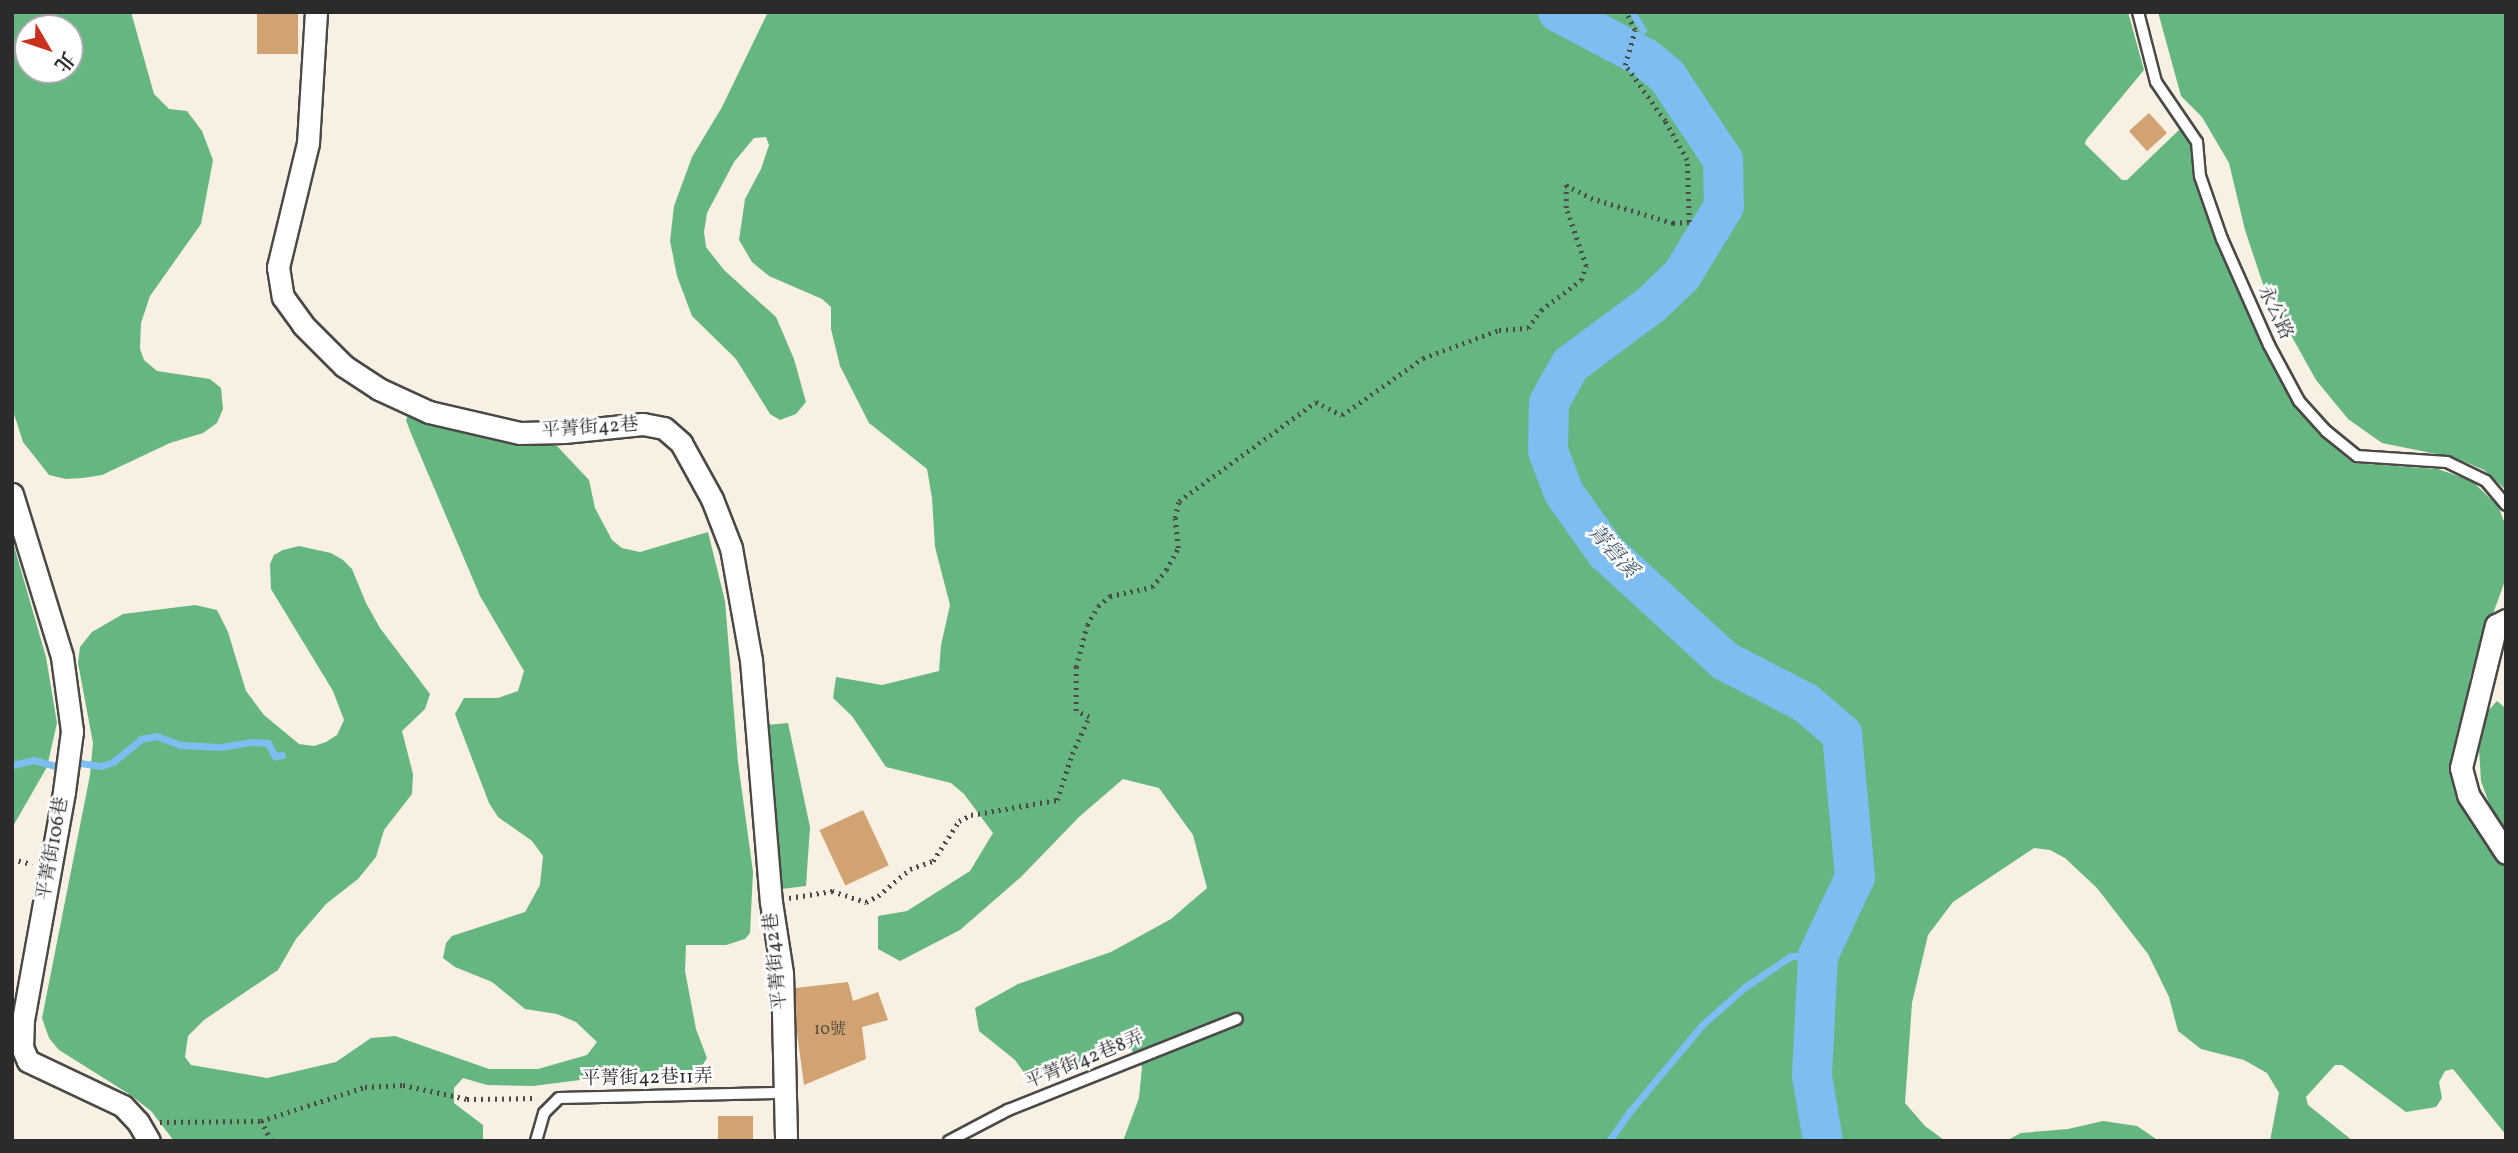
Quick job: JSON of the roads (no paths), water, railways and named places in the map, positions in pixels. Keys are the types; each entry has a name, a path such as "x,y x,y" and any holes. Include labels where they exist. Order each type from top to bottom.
{"street":[{"name":"平菁街42巷","path":"316,12 308,143 278,267 283,297 303,325 344,366 379,389 429,412 520,433 564,432 643,424 664,428 681,443 712,499 731,548 751,660 771,902 782,974 786,1141"},
{"name":"平菁街106巷","path":"12,494 62,657 72,731 62,804 23,1020 22,1047 29,1061 123,1107 143,1132"},
{"path":"2506,620 2496,625 2461,768 2468,795 2506,853"}],"lane":[{"name":"永公路","path":"2138,12 2156,82 2197,142 2200,176 2221,239 2269,345 2300,401 2326,431 2357,456 2447,462 2486,481 2506,505"},
{"name":"平菁街42巷8弄","path":"949,1141 1008,1110 1237,1019"},
{"name":"平菁街42巷11弄","path":"536,1141 544,1112 559,1098 786,1093"}],"waterway":[{"name":"菁礐溪","path":"1558,12 1645,58 1667,76 1723,160 1724,206 1682,275 1652,304 1570,365 1549,403 1548,451 1564,493 1606,552 1725,661 1806,703 1842,734 1855,877 1818,956 1812,1076 1823,1141"},
{"path":"1632,12 1643,30"},
{"path":"1651,46 1672,81"},
{"path":"80,763 101,766 113,762 141,739 156,736 181,745 220,747 253,742 268,743 275,756 282,755"},
{"path":"12,765 33,760 55,766"},
{"path":"1609,1141 1631,1110 1702,1025 1745,987 1791,956 1818,956"}]}
